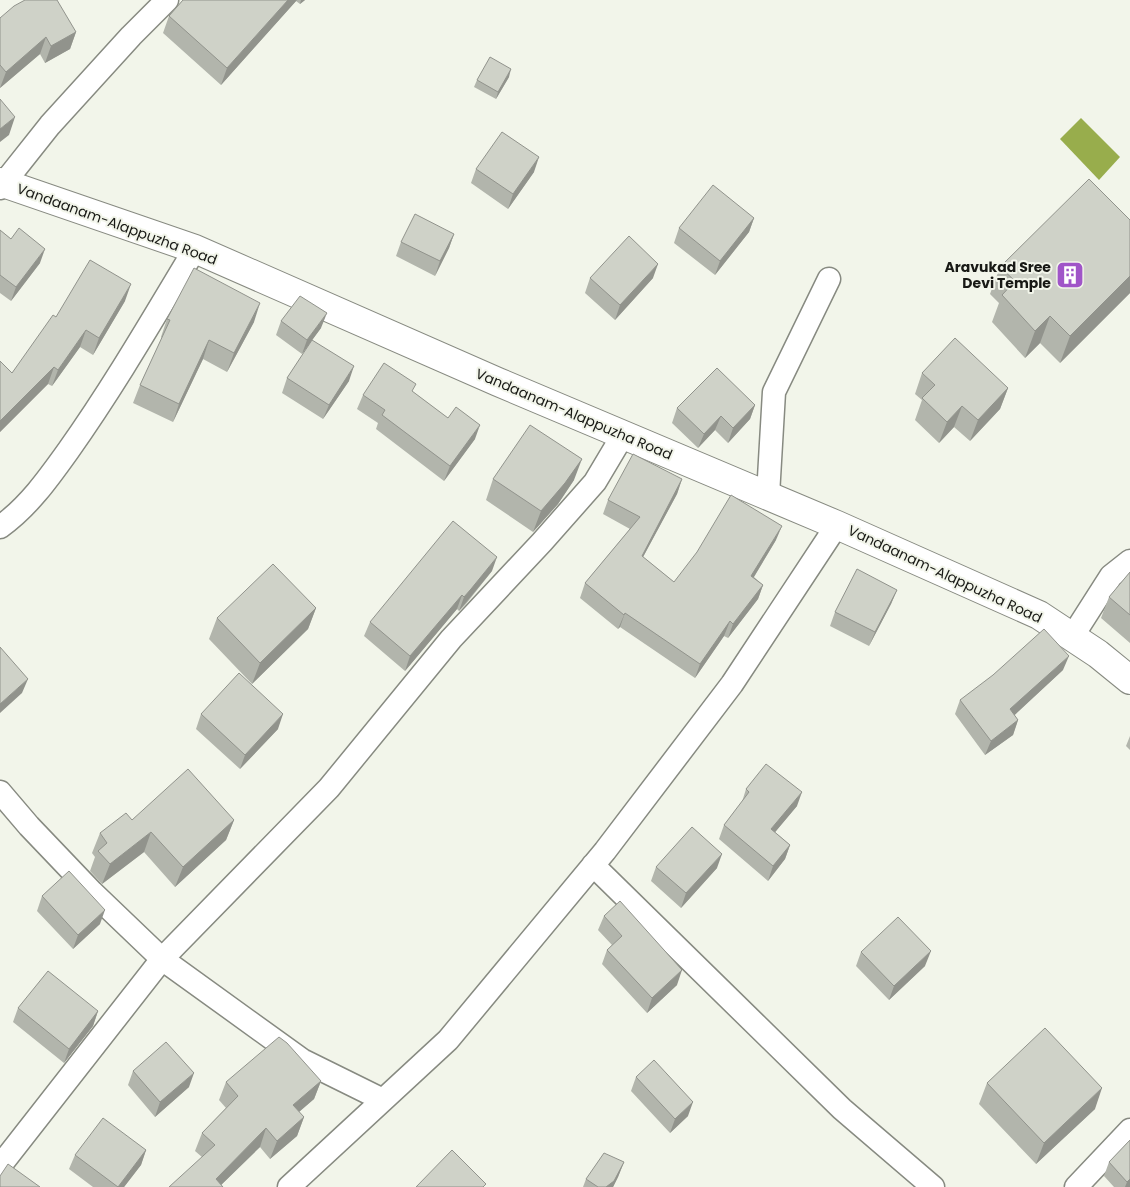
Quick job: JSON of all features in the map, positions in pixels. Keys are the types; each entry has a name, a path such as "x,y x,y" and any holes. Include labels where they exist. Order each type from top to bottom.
{"main road":[{"name":"Vandaanam-Alappuzha Road","path":"1,185 195,249 623,435 837,525 1039,615 1098,654 1130,680"}],"street":[{"path":"1,185 50,125 131,36 168,0"},
{"path":"0,527 13,518 42,486 95,413 195,249"},
{"path":"768,495 774,392 829,279"},
{"path":"0,1166 162,959 329,788 451,639 595,482 623,435"},
{"path":"288,1187 448,1040 593,865 732,684 837,525"},
{"path":"1072,637 1112,576 1130,561"},
{"path":"0,792 29,826 92,892 162,959 302,1060 383,1100"},
{"path":"593,865 842,1109 933,1187"},
{"path":"1076,1187 1130,1130"}],"shaded area":[{"path":"1081,118 1120,157 1099,180 1060,139"}],"building":[{"path":"25,0 57,0 76,32 51,46 46,37 6,72 0,65 0,18 14,6"},
{"path":"183,0 288,0 227,68 169,16"},
{"path":"490,57 511,69 498,92 477,80"},
{"path":"0,99 15,117 0,129"},
{"path":"502,132 539,157 513,194 476,169"},
{"name":"Aravukad Sree Devi Temple","path":"1089,179 1130,220 1130,276 1070,336 1050,316 1035,331 1002,295 1015,281 1000,267"},
{"path":"713,185 754,218 720,261 679,228"},
{"path":"415,214 454,234 440,261 401,242"},
{"path":"19,228 45,249 16,287 0,275 0,230 11,239"},
{"path":"629,236 658,264 620,305 590,278"},
{"path":"90,260 131,284 99,338 86,330 58,370 54,367 0,421 0,361 12,373 53,315 56,317"},
{"path":"194,268 260,303 234,353 209,340 179,404 140,385 170,320 167,319"},
{"path":"300,296 327,313 307,340 281,321"},
{"path":"955,338 1008,388 978,420 962,406 947,422 922,398 935,385 922,373"},
{"path":"312,340 354,366 329,405 287,378"},
{"path":"384,363 416,384 412,391 448,418 456,407 480,425 450,466 382,415 385,410 363,395"},
{"path":"717,368 755,405 733,428 721,416 704,434 677,408"},
{"path":"530,425 582,459 565,483 541,511 493,479"},
{"path":"633,454 682,479 642,556 674,582 697,552 731,495 782,526 751,576 763,585 733,624 730,621 700,664 625,613 624,615 585,583 640,517 608,500"},
{"path":"453,521 497,557 464,597 462,595 410,656 370,622"},
{"path":"273,564 316,608 260,663 217,618"},
{"path":"857,569 897,590 875,632 835,612"},
{"path":"1130,572 1130,615 1109,597"},
{"path":"1044,629 1069,656 1010,709 1018,720 991,741 960,700 993,675"},
{"path":"0,647 28,679 0,704"},
{"path":"239,673 283,714 245,755 201,714"},
{"path":"766,764 802,792 771,829 790,845 773,866 724,825 749,792 746,789"},
{"path":"188,769 234,820 183,867 151,832 110,864 98,851 107,843 100,833 126,813 132,820"},
{"path":"692,827 722,854 686,893 656,867"},
{"path":"69,871 105,910 78,935 42,896"},
{"path":"620,901 682,970 652,998 607,950 622,936 604,916"},
{"path":"898,917 931,951 894,986 861,952"},
{"path":"48,971 98,1011 69,1049 18,1008"},
{"path":"1045,1028 1102,1088 1044,1143 987,1083"},
{"path":"279,1037 287,1043 321,1081 293,1105 304,1117 277,1141 266,1128 216,1179 223,1187 169,1187 215,1145 202,1133 238,1096 226,1082"},
{"path":"166,1042 194,1073 160,1102 133,1071"},
{"path":"654,1060 693,1102 675,1119 636,1077"},
{"path":"103,1118 146,1150 118,1187 75,1155"},
{"path":"1130,1140 1130,1179 1127,1182 1109,1162"},
{"path":"452,1150 486,1184 483,1187 416,1187"},
{"path":"604,1153 624,1162 614,1181 606,1187 598,1187 586,1179"},
{"path":"8,1164 40,1187 0,1187 0,1176"}],"place":[{"name":"Aravukad Sree Devi Temple","path":"1070,275"}]}
